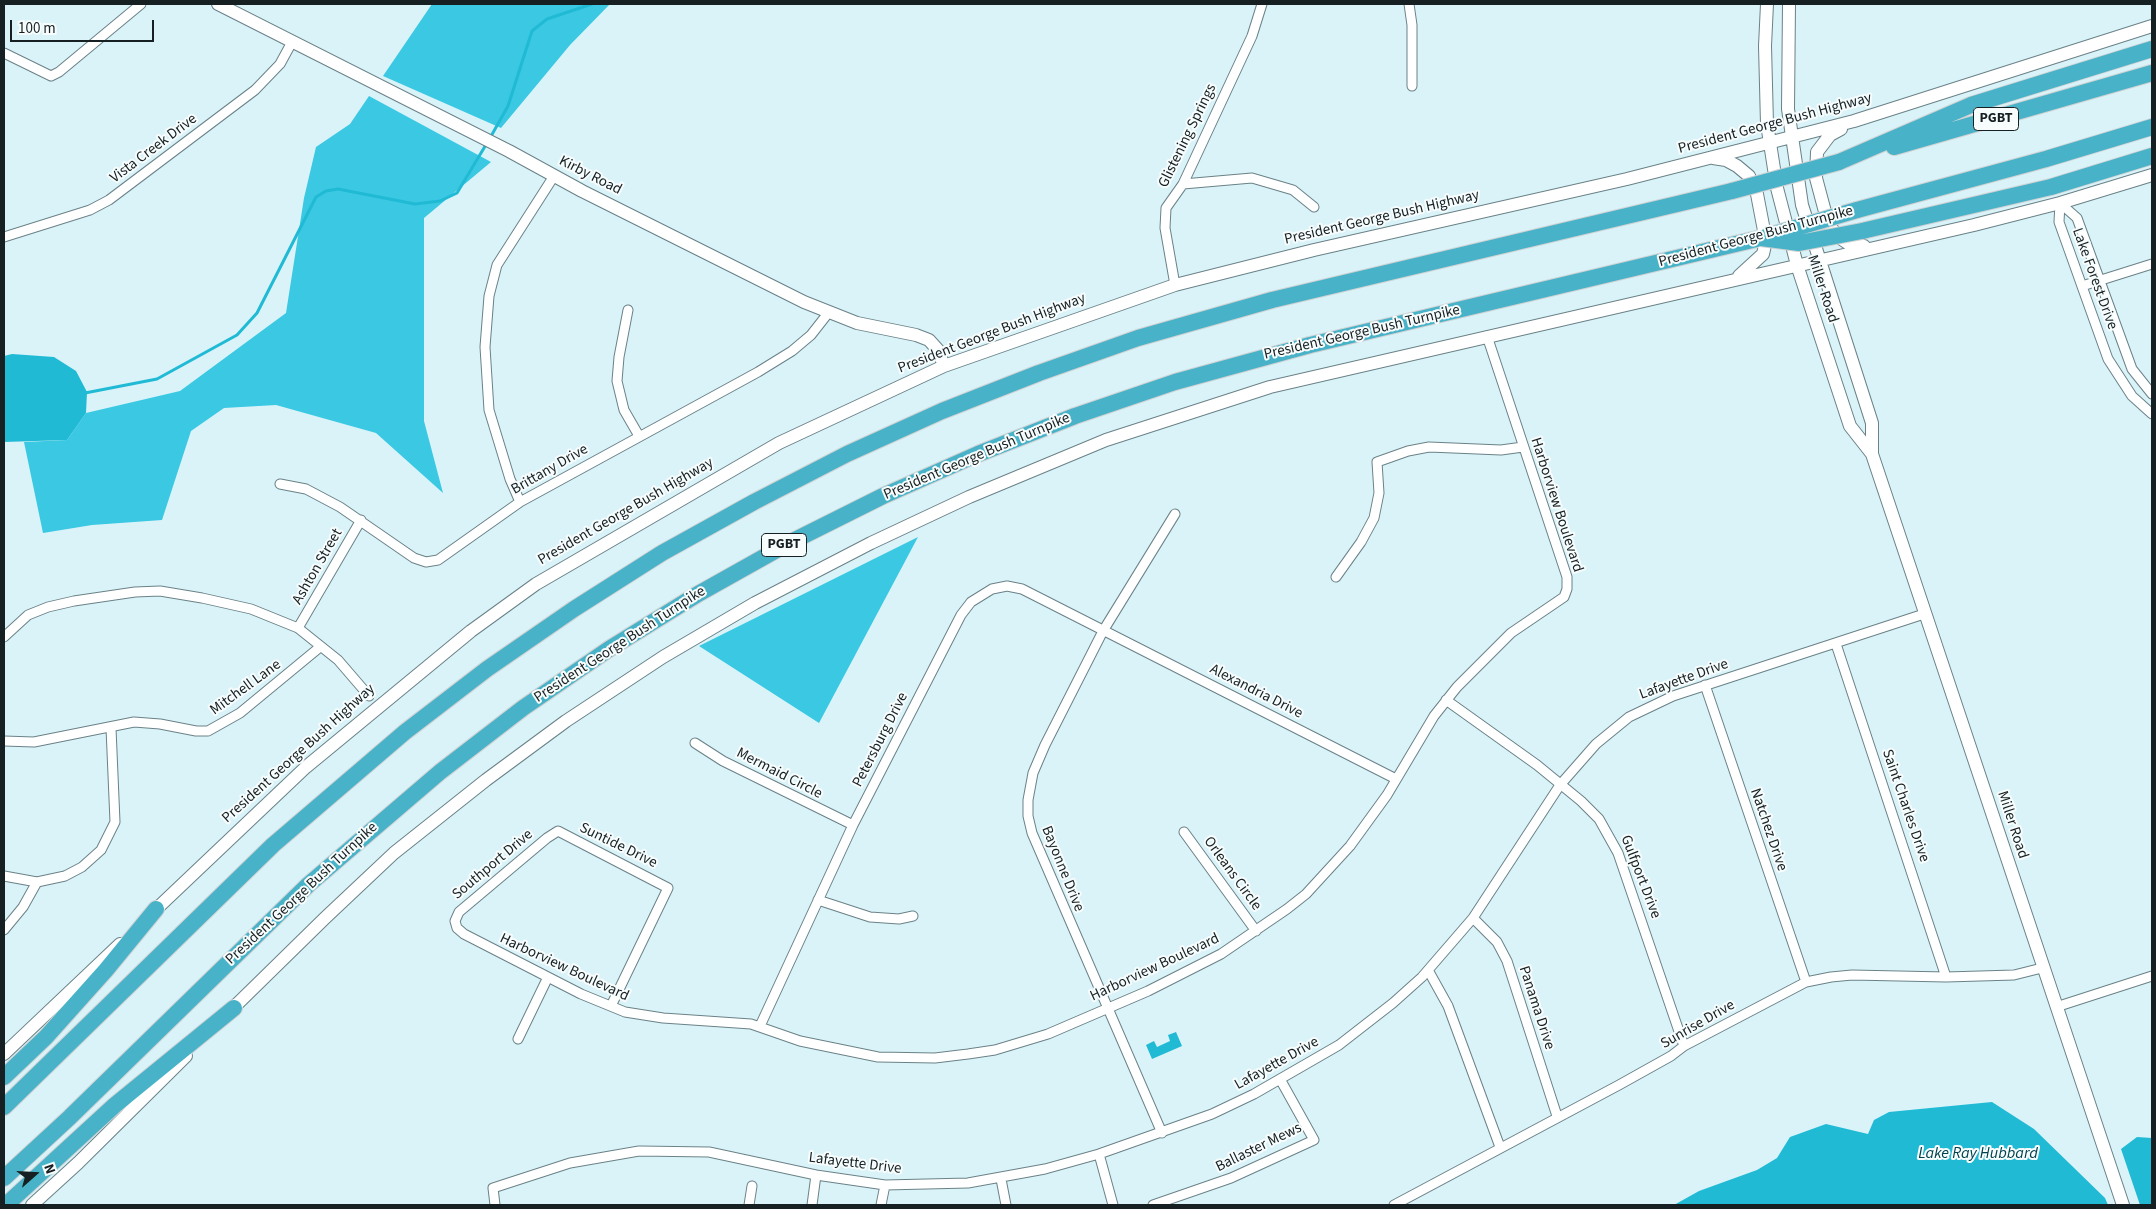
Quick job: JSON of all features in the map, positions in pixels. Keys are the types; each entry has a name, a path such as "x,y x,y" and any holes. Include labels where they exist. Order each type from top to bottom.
{"highway":[{"path":"1839,162 1971,105 2152,49"},
{"name":"PGBT","path":"4,1107 273,846 405,732 487,669 574,609 662,553 754,502 847,454 942,411 1039,373 1147,336 1280,298 1732,190 2152,74"},
{"name":"President George Bush Turnpike","path":"4,1178 76,1111 308,885 433,777 524,708 609,649 698,594 781,547 890,492 970,457 1075,416 1174,382 1310,345 1761,238 2046,159 2152,127"},
{"path":"1761,238 1799,242 1862,231 2051,187 2152,156"},
{"path":"4,1077 46,1037 106,970 156,909"},
{"path":"6,1205 115,1105 234,1008"}],"main road":[{"name":"Kirby Road","path":"218,4 509,151 554,176 829,312 857,323 916,335 929,340 938,350 944,366"},
{"name":"Miller Road","path":"1766,4 1767,124 1777,188 1797,265 1850,426 1872,454"},
{"name":"Miller Road","path":"1790,4 1787,43 1788,109 1802,205 1818,260 1872,423 1872,454 2042,968 2123,1205"},
{"name":"President George Bush Highway","path":"4,1054 306,766 470,631 536,584 779,443 944,366 1175,285 1854,122 2152,26"},
{"path":"1854,122 1830,135 1817,152 1816,178 1828,223 1837,236 1849,244 1872,248"},
{"path":"1710,158 1726,160 1749,176 1759,202 1766,241 1763,254 1753,266 1735,279"},
{"path":"32,1205 78,1163 394,853 478,786 590,705 662,657 755,604 871,543 942,509 1106,440 1270,387 2060,203 2152,175"}],"street":[{"path":"4,53 51,76 60,72 141,4"},
{"name":"Glistening Springs","path":"1175,285 1170,267 1165,228 1166,208 1183,184 1252,36 1262,4"},
{"path":"1408,4 1412,25 1412,86"},
{"name":"Vista Creek Drive","path":"4,236 90,210 128,187 266,80 280,64 292,42"},
{"path":"520,502 510,479 489,410 485,347 489,296 497,265 554,176"},
{"path":"1183,184 1252,178 1293,190 1314,207"},
{"name":"Lake Forest Drive","path":"2060,203 2077,218 2101,279 2132,369 2145,388 2152,394"},
{"name":"Lake Forest Drive","path":"2060,203 2059,222 2108,359 2132,396 2152,414"},
{"path":"2082,286 2152,264"},
{"path":"628,310 618,357 617,380 624,410 639,436"},
{"name":"Brittany Drive","path":"280,484 306,489 361,520 414,558 426,562 438,560 520,502 758,372 811,335 829,312"},
{"name":"Harborview Boulevard","path":"455,921 464,934 600,1003 642,1016 760,1026 800,1041 845,1052 878,1057 936,1058 995,1050 1073,1024 1189,971 1221,954 1256,932 1306,894 1332,868 1350,846 1396,779 1446,700 1511,633 1564,597 1567,589 1567,577 1487,336"},
{"path":"1336,577 1362,542 1374,518 1378,505 1377,462 1408,451 1429,447 1501,450 1523,447"},
{"name":"Bayonne Drive","path":"1162,1133 1055,890 1032,833 1028,816 1029,785 1033,773 1102,630 1175,514"},
{"name":"Ashton Street","path":"298,628 361,520"},
{"name":"Petersburg Drive","path":"760,1026 853,825 961,615 971,602 992,589 1007,586 1022,589 1102,630"},
{"path":"4,638 28,616 48,606 143,592 160,592 202,598 251,609 298,628 338,660 369,696"},
{"name":"Lafayette Drive","path":"495,1205 493,1188 570,1163 640,1151 709,1152 816,1175 885,1185 968,1183 1001,1179 1099,1154 1212,1114 1280,1078 1360,1030 1428,970 1473,918 1560,785 1596,744 1629,717 1649,706 1705,686 1924,614"},
{"name":"Alexandria Drive","path":"1102,630 1396,779"},
{"name":"Saint Charles Drive","path":"1836,644 1946,977"},
{"name":"Mitchell Lane","path":"4,741 34,742 134,722 208,731 240,713 320,647"},
{"name":"Natchez Drive","path":"1705,686 1806,982"},
{"name":"Gulfport Drive","path":"1446,700 1502,738 1581,801 1599,819 1609,835 1640,915 1684,1046"},
{"path":"4,876 37,882 65,876 82,867 101,850 115,822 111,728"},
{"name":"Mermaid Circle","path":"695,743 723,761 853,825"},
{"name":"Suntide Drive","path":"554,833 558,831 668,888 611,1006"},
{"name":"Orleans Circle","path":"1184,832 1256,932"},
{"name":"Southport Drive","path":"455,921 459,912 554,833"},
{"path":"4,930 23,908 37,882"},
{"path":"818,900 870,917 899,919 913,916"},
{"name":"Panama Drive","path":"1473,918 1497,942 1507,961 1557,1116"},
{"name":"Sunrise Drive","path":"1394,1205 1557,1116 1626,1081 1671,1056 1684,1046 1806,982 1831,977 1852,976 1946,977 2014,975 2042,968"},
{"path":"1428,970 1448,1006 1500,1147"},
{"path":"2056,1007 2152,976"},
{"path":"518,1039 548,977"},
{"name":"Ballaster Mews","path":"1153,1205 1232,1178 1314,1140 1280,1078"},
{"path":"1099,1154 1114,1205"},
{"path":"812,1205 816,1175"},
{"path":"1001,1179 1006,1205"},
{"path":"881,1205 885,1185"},
{"path":"749,1205 752,1186"}],"shaded area":[{"path":"432,4 610,4 570,45 501,128 383,76"},
{"path":"369,96 491,162 424,218 424,421 443,493 376,433 276,405 224,408 191,431 162,520 92,525 43,533 24,442 67,440 86,413 180,391 286,313 304,198 316,147 350,124"},
{"path":"918,537 819,723 699,646"}],"water":[{"path":"12,354 54,357 76,371 87,392 86,413 67,440 4,442 4,356"},
{"path":"1176,1032 1182,1046 1152,1059 1146,1045 1154,1041 1157,1047 1170,1041 1168,1035"},
{"name":"Lake Ray Hubbard","path":"1992,1102 2034,1129 2105,1198 2108,1205 1674,1205 1699,1191 1757,1170 1777,1158 1790,1137 1826,1124 1868,1134 1874,1120 1889,1112"},
{"path":"2137,1137 2152,1138 2152,1205 2140,1205 2121,1149"}],"waterway":[{"path":"490,138 508,106 532,31 547,19 592,4"},
{"path":"85,393 157,379 237,335 257,313 316,197 326,191 338,189 415,204 440,201 457,193 487,143"}]}
